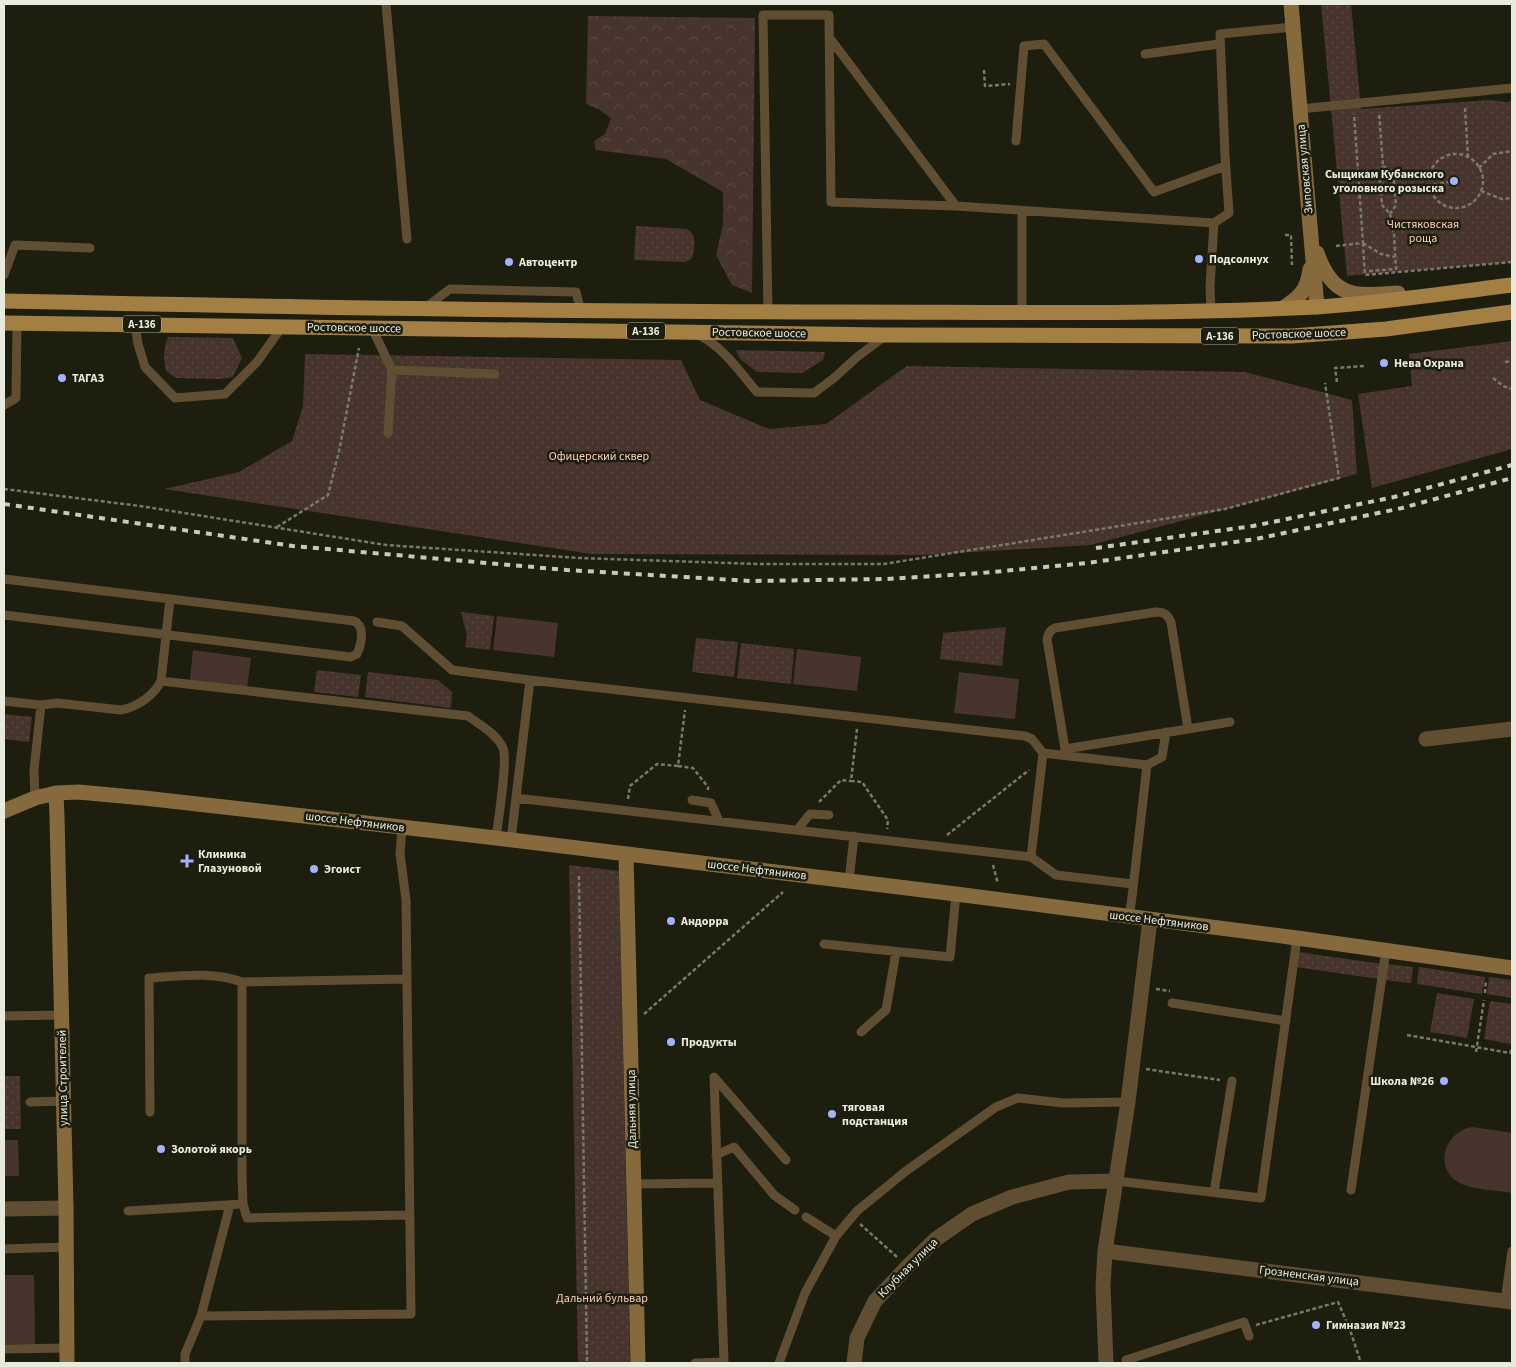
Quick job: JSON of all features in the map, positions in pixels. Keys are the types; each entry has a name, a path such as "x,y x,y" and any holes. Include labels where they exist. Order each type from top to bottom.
{"main road":[{"name":"Ростовское шоссе","path":"4,301 581,311 1022,313 1211,311 1374,302 1512,285"},
{"name":"Зиповская улица","path":"1317,306 1319,334"},
{"name":"Ростовское шоссе","path":"10,323 885,335 1228,336 1319,334 1386,329 1512,312"}],"street":[{"name":"Зиповская улица","path":"1291,4 1317,306"},
{"path":"1311,235 1329,280 1343,290 1370,295 1424,291 1444,294"},
{"path":"1282,308 1297,299 1304,291 1309,279 1312,253"},
{"path":"1426,740 1512,729"},
{"name":"шоссе Нефтяников","path":"4,811 35,798 56,793 78,792 125,796 504,839 956,894 1512,968"},
{"name":"улица Строителей","path":"56,793 64,1101 67,1363"},
{"name":"Дальняя улица","path":"626,854 638,1363"},
{"path":"1106,1363 1103,1286 1113,1252 1117,1181 1150,920"},
{"name":"Клубная улица","path":"854,1363 857,1338 875,1301 936,1239 972,1214 1012,1197 1069,1182 1117,1181"},
{"path":"4,1209 66,1208"},
{"name":"Грозненская улица","path":"1113,1252 1509,1302"}],"lane":[{"path":"386,4 407,239"},
{"path":"768,312 763,15 829,15 831,202 956,206 1214,223 1229,213 1225,166 1220,34 1293,27"},
{"path":"829,37 956,206"},
{"path":"1016,141 1024,46 1044,44 1154,192 1225,166"},
{"path":"1146,54 1219,44"},
{"path":"1300,109 1512,88"},
{"path":"1022,210 1022,313"},
{"path":"1211,311 1210,286 1214,223"},
{"path":"4,276 15,245 90,248"},
{"path":"424,309 450,289 576,292 581,311"},
{"path":"4,405 16,398 10,323"},
{"path":"135,324 138,344 145,368 175,398 225,394 257,362 282,327"},
{"path":"372,328 392,370 388,433"},
{"path":"692,332 712,342 726,354 757,392 814,393 885,335"},
{"path":"392,370 495,374"},
{"path":"4,579 354,622 359,623 361,630 359,651 351,657 4,614"},
{"path":"4,701 41,705 57,703 121,710 128,709 146,699 157,690 161,681 170,599"},
{"path":"1066,752 1048,634 1055,628 1163,612 1171,622 1188,729"},
{"path":"377,622 402,626 452,670 1025,736 1032,739 1042,756 1031,857"},
{"path":"504,839 516,798 530,680"},
{"path":"161,681 468,716 496,738 504,749 504,839"},
{"path":"35,798 34,770 41,705"},
{"path":"1042,756 1166,732 1230,722"},
{"path":"1066,752 1147,765 1162,757 1166,732"},
{"path":"1129,918 1147,765"},
{"path":"516,798 1031,857 1056,875 1133,884"},
{"path":"692,800 707,802 713,806 720,821"},
{"path":"797,830 810,814 829,815"},
{"path":"201,1316 411,1314 406,900 400,854 402,828"},
{"path":"849,881 854,836"},
{"path":"824,944 950,957 956,894"},
{"path":"1117,1181 1262,1198 1297,938"},
{"path":"1351,1190 1386,950"},
{"path":"861,1032 886,1010 896,952"},
{"path":"150,1112 149,978 207,975 230,978 242,982 407,979"},
{"path":"242,982 243,1204 247,1218 410,1215"},
{"path":"1172,1003 1286,1021"},
{"path":"4,1016 62,1015"},
{"path":"695,1363 724,1363 714,1077 786,1160"},
{"path":"1214,1192 1232,1081"},
{"path":"779,1363 805,1293 836,1236 852,1216 906,1171 996,1107 1018,1098 1063,1103 1128,1102"},
{"path":"30,1102 64,1101"},
{"path":"716,1155 734,1147 774,1195 795,1210"},
{"path":"634,1184 718,1183"},
{"path":"128,1211 243,1204"},
{"path":"185,1363 184,1354 201,1316 230,1205"},
{"path":"806,1217 836,1236"},
{"path":"4,1249 66,1247"},
{"path":"1509,1302 1512,1251"},
{"path":"1127,1363 1126,1360 1244,1322 1247,1332"},
{"path":"4,1349 67,1348"}],"path":[{"path":"984,70 985,86 1021,83"},
{"path":"1369,271 1396,269 1394,234 1390,214 1382,205 1379,173 1383,166 1379,108"},
{"path":"1465,108 1468,157"},
{"path":"1354,111 1365,275 1512,262"},
{"path":"1479,168 1494,154 1512,151"},
{"path":"1460,154 1468,157 1479,168 1483,182 1481,191 1476,199 1469,204 1461,208 1444,206 1431,194 1429,177 1431,168 1444,157 1460,154"},
{"path":"1383,166 1393,172 1396,206 1390,214"},
{"path":"1395,191 1448,182"},
{"path":"1481,191 1502,199 1512,198"},
{"path":"1285,235 1291,235 1292,265"},
{"path":"1336,246 1363,243 1381,254 1395,257"},
{"path":"276,528 328,495 339,451 359,348"},
{"path":"1505,362 1512,360"},
{"path":"1337,382 1335,368 1364,366"},
{"path":"1493,378 1503,386 1512,389"},
{"path":"4,489 140,506 386,545 579,558 758,564 884,564 1225,509 1339,478 1325,383"},
{"path":"678,766 686,697"},
{"path":"851,781 858,717"},
{"path":"934,846 1042,756"},
{"path":"627,810 630,786 657,764 693,768 708,788 707,802"},
{"path":"814,814 815,806 841,780 862,782 888,820 886,840"},
{"path":"989,852 1000,890"},
{"path":"579,876 587,1363"},
{"path":"637,1020 783,892"},
{"path":"1484,993 1486,976"},
{"path":"1476,1052 1484,1000"},
{"path":"1407,1035 1512,1052"},
{"path":"1132,1067 1232,1081"},
{"path":"852,1216 908,1266"},
{"path":"1247,1332 1338,1302 1361,1363"}],"green space":[{"name":"Чистяковская роща","path":"1321,4 1351,4 1361,109 1490,100 1512,101 1512,262 1347,276"},
{"path":"588,16 755,18 752,293 732,285 716,255 723,224 723,192 666,159 596,150 594,141 605,134 611,118 600,110 586,104"},
{"path":"636,226 687,229 694,238 692,258 686,262 634,260"},
{"path":"168,337 233,338 242,358 233,377 220,379 176,378 166,371 165,366 164,350"},
{"path":"1512,341 1512,449 1372,488 1358,394 1412,386 1409,354"},
{"path":"736,350 825,352 823,360 802,373 757,372 740,359"},
{"name":"Офицерский сквер","path":"305,354 681,360 700,400 769,429 826,424 907,366 1245,372 1352,400 1357,474 1091,545 923,555 592,554 164,489 239,472 292,441 303,406"},
{"path":"461,612 494,616 490,650 465,647 467,636"},
{"path":"497,616 558,623 554,657 493,650"},
{"path":"1006,627 1002,666 940,659 943,633"},
{"path":"696,638 738,642 734,677 692,672"},
{"path":"741,643 794,649 791,684 737,678"},
{"path":"797,649 861,657 857,691 793,684"},
{"path":"193,650 251,658 247,687 190,680"},
{"path":"317,670 361,675 358,697 314,692"},
{"path":"368,672 438,680 452,692 451,708 365,697"},
{"path":"959,672 1019,679 1015,719 954,713"},
{"path":"4,714 32,717 29,742 4,739"},
{"name":"Дальний бульвар","path":"569,865 619,871 630,1363 578,1363"},
{"path":"1298,952 1382,964 1379,979 1296,967"},
{"path":"1386,964 1413,967 1411,983 1384,980"},
{"path":"1419,967 1485,977 1482,994 1417,984"},
{"path":"1489,977 1512,980 1512,998 1487,994"},
{"path":"1437,993 1474,999 1467,1038 1430,1032"},
{"path":"1490,1001 1512,1004 1512,1041 1510,1044 1484,1039"},
{"path":"4,1076 20,1076 21,1129 4,1129"},
{"path":"1473,1127 1512,1133 1512,1193 1463,1185 1450,1175 1444,1159 1449,1142 1463,1130"},
{"path":"4,1140 18,1140 19,1176 4,1176"},
{"path":"4,1275 34,1275 35,1344 4,1344"}],"railway":[{"path":"1096,548 1253,526 1394,497 1512,465"},
{"path":"4,504 293,546 567,570 751,581 886,579 982,573 1087,563 1256,539 1402,508 1512,478"}],"place":[{"name":"Сыщикам Кубанского уголовного розыска","path":"1454,181"},
{"name":"Подсолнух","path":"1199,259"},
{"name":"Автоцентр","path":"509,262"},
{"name":"Нева Охрана","path":"1384,363"},
{"name":"ТАГАЗ","path":"62,378"},
{"name":"Клиника Глазуновой","path":"187,861"},
{"name":"Эгоист","path":"314,869"},
{"name":"Андорра","path":"671,921"},
{"name":"Продукты","path":"671,1042"},
{"name":"Школа №26","path":"1444,1081"},
{"name":"тяговая подстанция","path":"832,1114"},
{"name":"Золотой якорь","path":"161,1149"},
{"name":"Гимназия №23","path":"1316,1325"}]}
